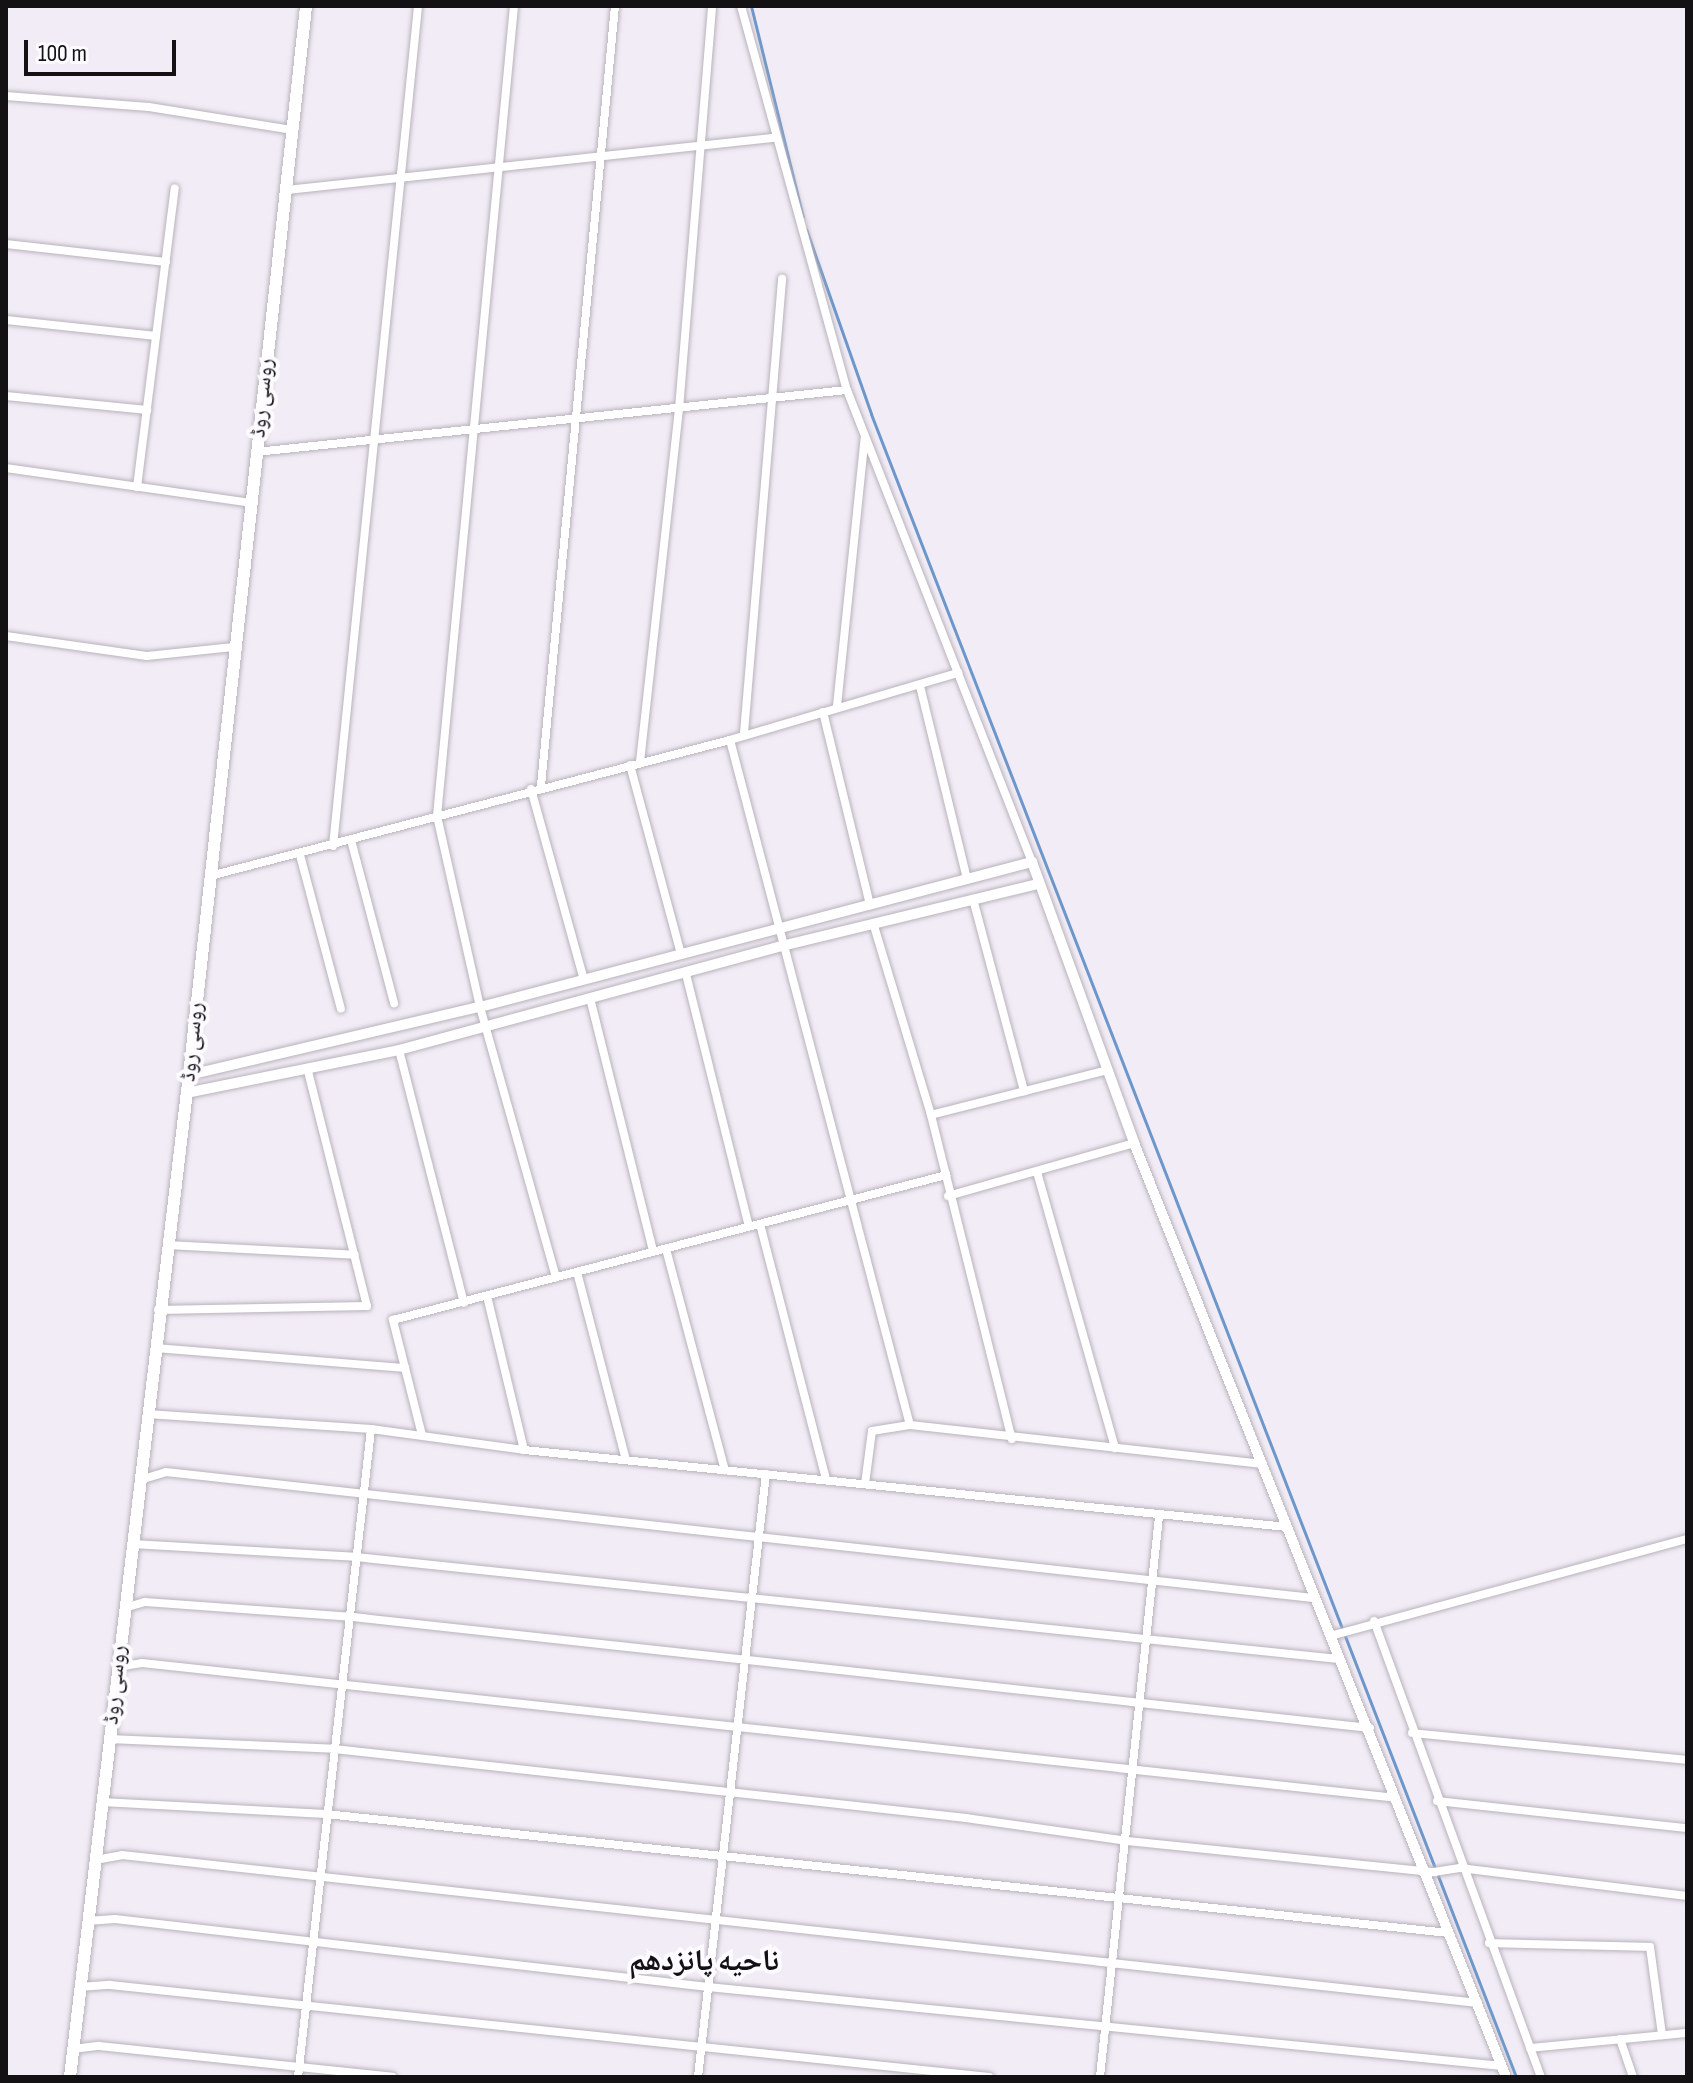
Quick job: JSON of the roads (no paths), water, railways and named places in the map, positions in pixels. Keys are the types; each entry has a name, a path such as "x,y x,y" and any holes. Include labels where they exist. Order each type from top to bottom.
{"main road":[{"name":"روسی روڈ","path":"70,2077 158,1310 189,1075 306,6"}],"street":[{"path":"333,846 418,6"},
{"path":"514,6 502,164 437,816 480,1007 556,1278"},
{"path":"584,980 536,788 572,420 604,153 615,6"},
{"path":"681,954 635,764 679,409 712,6"},
{"path":"87,1921 115,1919 708,1987 1106,2023 1504,2072 1448,1933 1429,1871 1339,1659 1333,1633 1313,1598 1263,1464 1134,1143 1032,862 847,390 741,6"},
{"path":"6,96 149,107 293,130"},
{"path":"286,190 604,153 775,138"},
{"path":"137,487 175,188"},
{"path":"6,244 166,262"},
{"path":"744,733 782,279"},
{"path":"6,320 156,336"},
{"path":"256,452 847,390"},
{"path":"6,396 147,410"},
{"path":"837,706 865,435"},
{"path":"6,468 251,503"},
{"path":"6,636 147,656 234,647"},
{"path":"210,876 300,855 536,788 730,740 744,733 958,673"},
{"path":"920,686 967,879"},
{"path":"823,712 870,905"},
{"path":"730,740 776,928 910,1425"},
{"path":"351,840 394,1003"},
{"path":"300,855 341,1009"},
{"path":"189,1075 480,1007 1032,862"},
{"path":"186,1093 308,1071 399,1050 782,946 1038,884"},
{"path":"973,899 1024,1091"},
{"path":"874,926 931,1115 948,1196 1012,1439"},
{"path":"686,974 749,1226"},
{"path":"590,998 653,1251"},
{"path":"399,1050 464,1303"},
{"path":"931,1115 1108,1070"},
{"path":"158,1310 367,1306 308,1071"},
{"path":"948,1196 1134,1143"},
{"path":"1037,1172 1115,1448"},
{"path":"422,1435 393,1320 946,1175"},
{"path":"760,1224 826,1479"},
{"path":"167,1245 355,1255"},
{"path":"666,1249 725,1470"},
{"path":"577,1272 626,1460"},
{"path":"487,1296 524,1450"},
{"path":"156,1348 405,1368"},
{"path":"146,1414 371,1429 524,1450 826,1479 1159,1517 1287,1527"},
{"path":"865,1484 872,1431 910,1425 1012,1439 1263,1464"},
{"path":"298,2072 303,2005 341,1684 353,1617 355,1557 371,1429"},
{"path":"139,1481 166,1472 1153,1577 1313,1598"},
{"path":"698,2077 766,1474"},
{"path":"1100,2077 1149,1641 1159,1517"},
{"path":"1333,1633 1687,1539"},
{"path":"132,1544 355,1557 752,1601 1339,1659"},
{"path":"123,1608 145,1602 353,1617 744,1664 1370,1728"},
{"path":"1369,1622 1541,2077"},
{"path":"117,1667 142,1663 1399,1798"},
{"path":"1412,1733 1687,1760"},
{"path":"109,1739 334,1749 730,1792 1127,1841 1429,1871 1460,1868 1687,1896"},
{"path":"1437,1801 1687,1828"},
{"path":"102,1802 326,1814 723,1859 1448,1933"},
{"path":"94,1860 122,1855 1478,2003"},
{"path":"1489,1943 1650,1947 1662,2035"},
{"path":"79,1987 110,1985 702,2048 779,2051 989,2077"},
{"path":"1530,2048 1687,2033"},
{"path":"1620,2039 1633,2077"},
{"path":"73,2049 99,2046 298,2072 392,2077"}],"waterway":[{"path":"751,6 803,217"},
{"path":"806,229 871,414 1516,2077"}],"district":[{"name":"ناحیه پانزدهم","path":"704,1961"}]}
